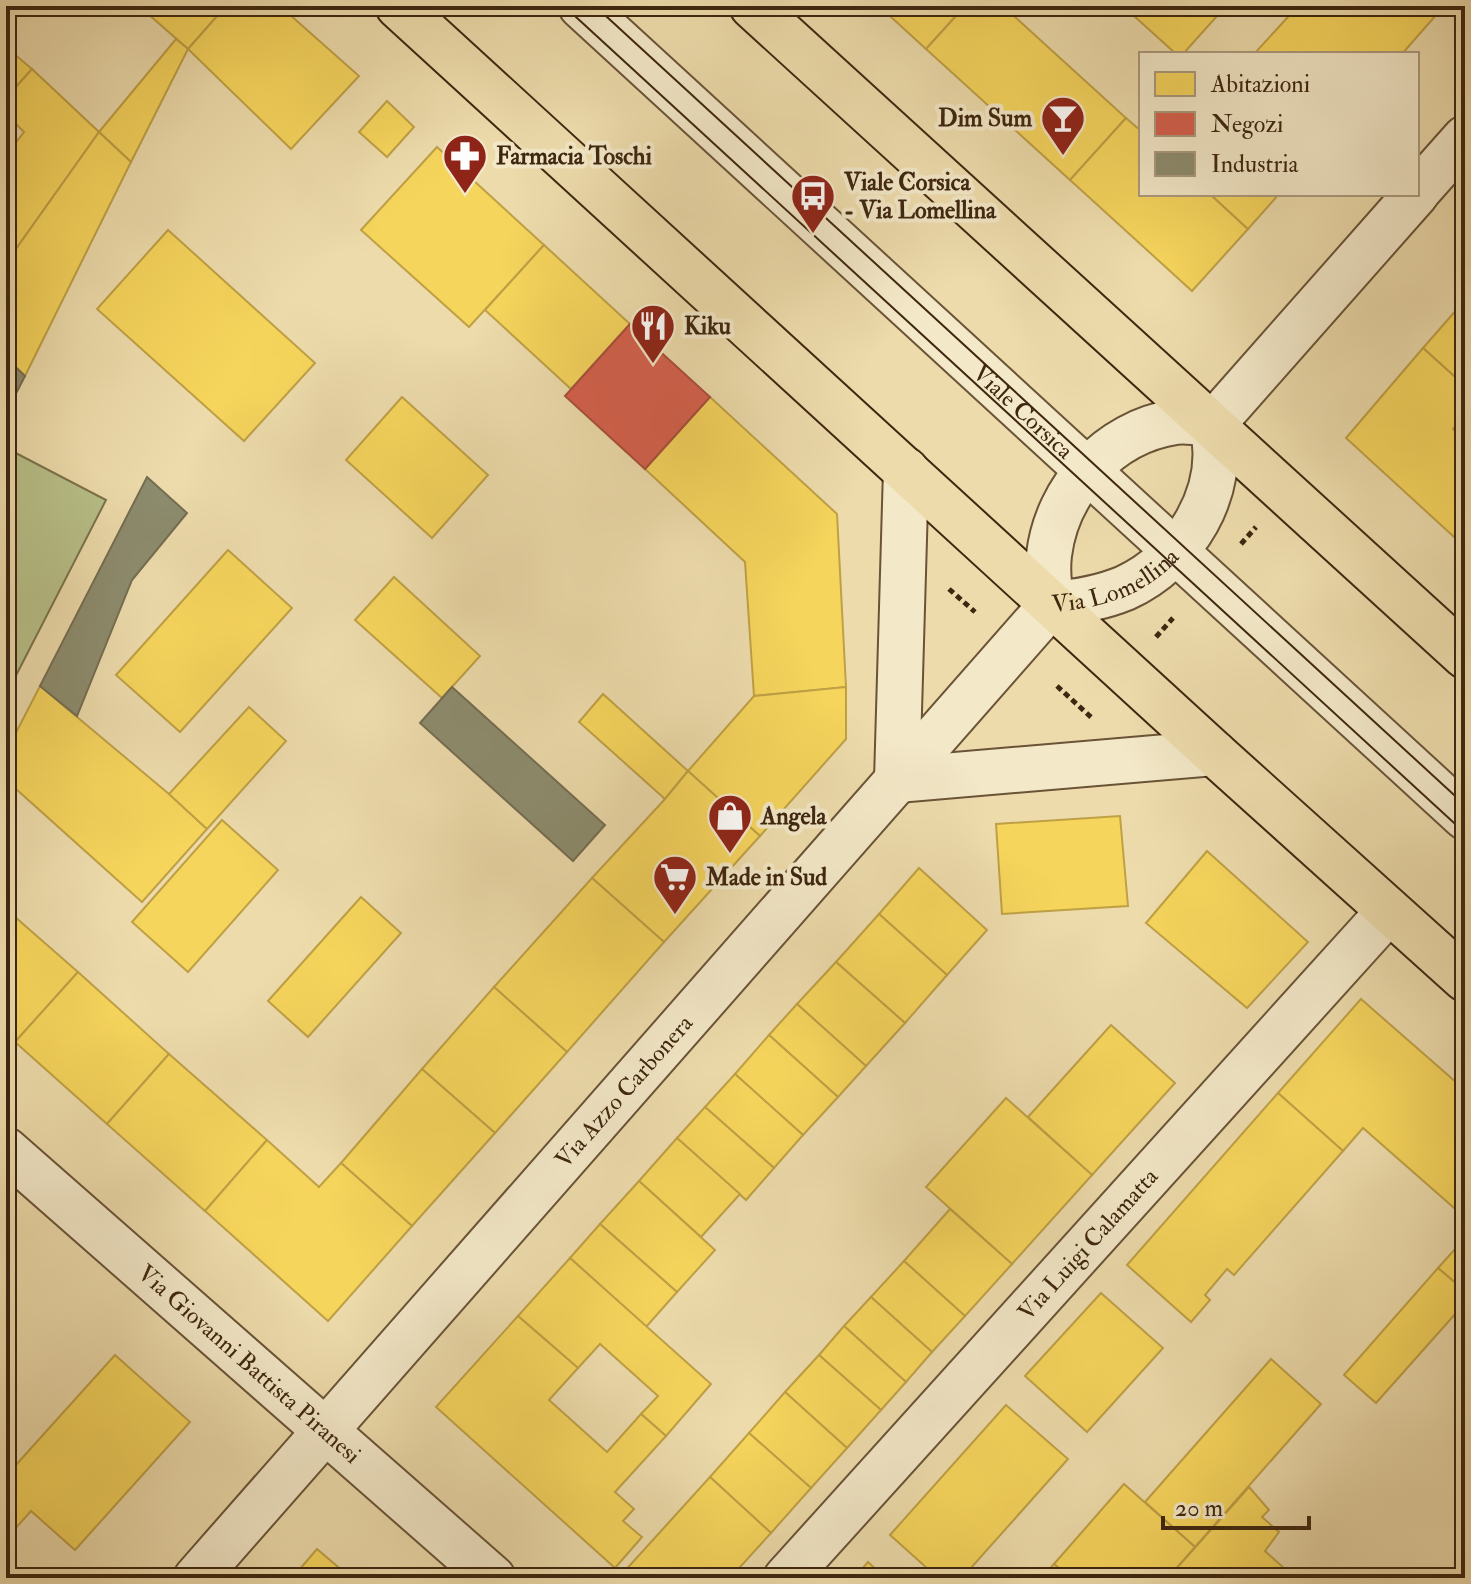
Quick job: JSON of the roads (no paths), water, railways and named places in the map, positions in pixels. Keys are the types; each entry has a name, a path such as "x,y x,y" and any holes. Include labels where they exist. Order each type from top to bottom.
{"main road":[{"path":"398,6 1465,979"},
{"path":"752,6 1465,656"}],"street":[{"name":"Viale Corsica","path":"581,6 1465,817"},
{"path":"1419,190 1465,138"},
{"path":"1212,425 1413,196"},
{"name":"Via Lomellina","path":"1177,422 1212,425 1216,442 1215,461 1207,500 1192,531 1176,552 1127,587 1091,599 1052,604 1048,557 1052,534 1069,494 1087,470 1117,445 1139,433 1177,422"},
{"path":"906,470 897,780 1214,753"},
{"name":"Via Azzo Carbonera","path":"196,1578 1052,604"},
{"name":"Via Luigi Calamatta","path":"786,1578 1389,911"},
{"name":"Via Giovanni Battista Piranesi","path":"6,1150 493,1578"}],"tram line":[{"path":"564,6 1465,833"},
{"path":"595,6 1465,805"}],"place":[{"name":"Dim Sum","path":"1063,157"},
{"name":"Farmacia Toschi","path":"465,195"},
{"name":"Viale Corsica - Via Lomellina","path":"813,235"},
{"name":"Kiku","path":"653,365"},
{"name":"Angela","path":"730,855"},
{"name":"Made in Sud","path":"675,916"}]}
